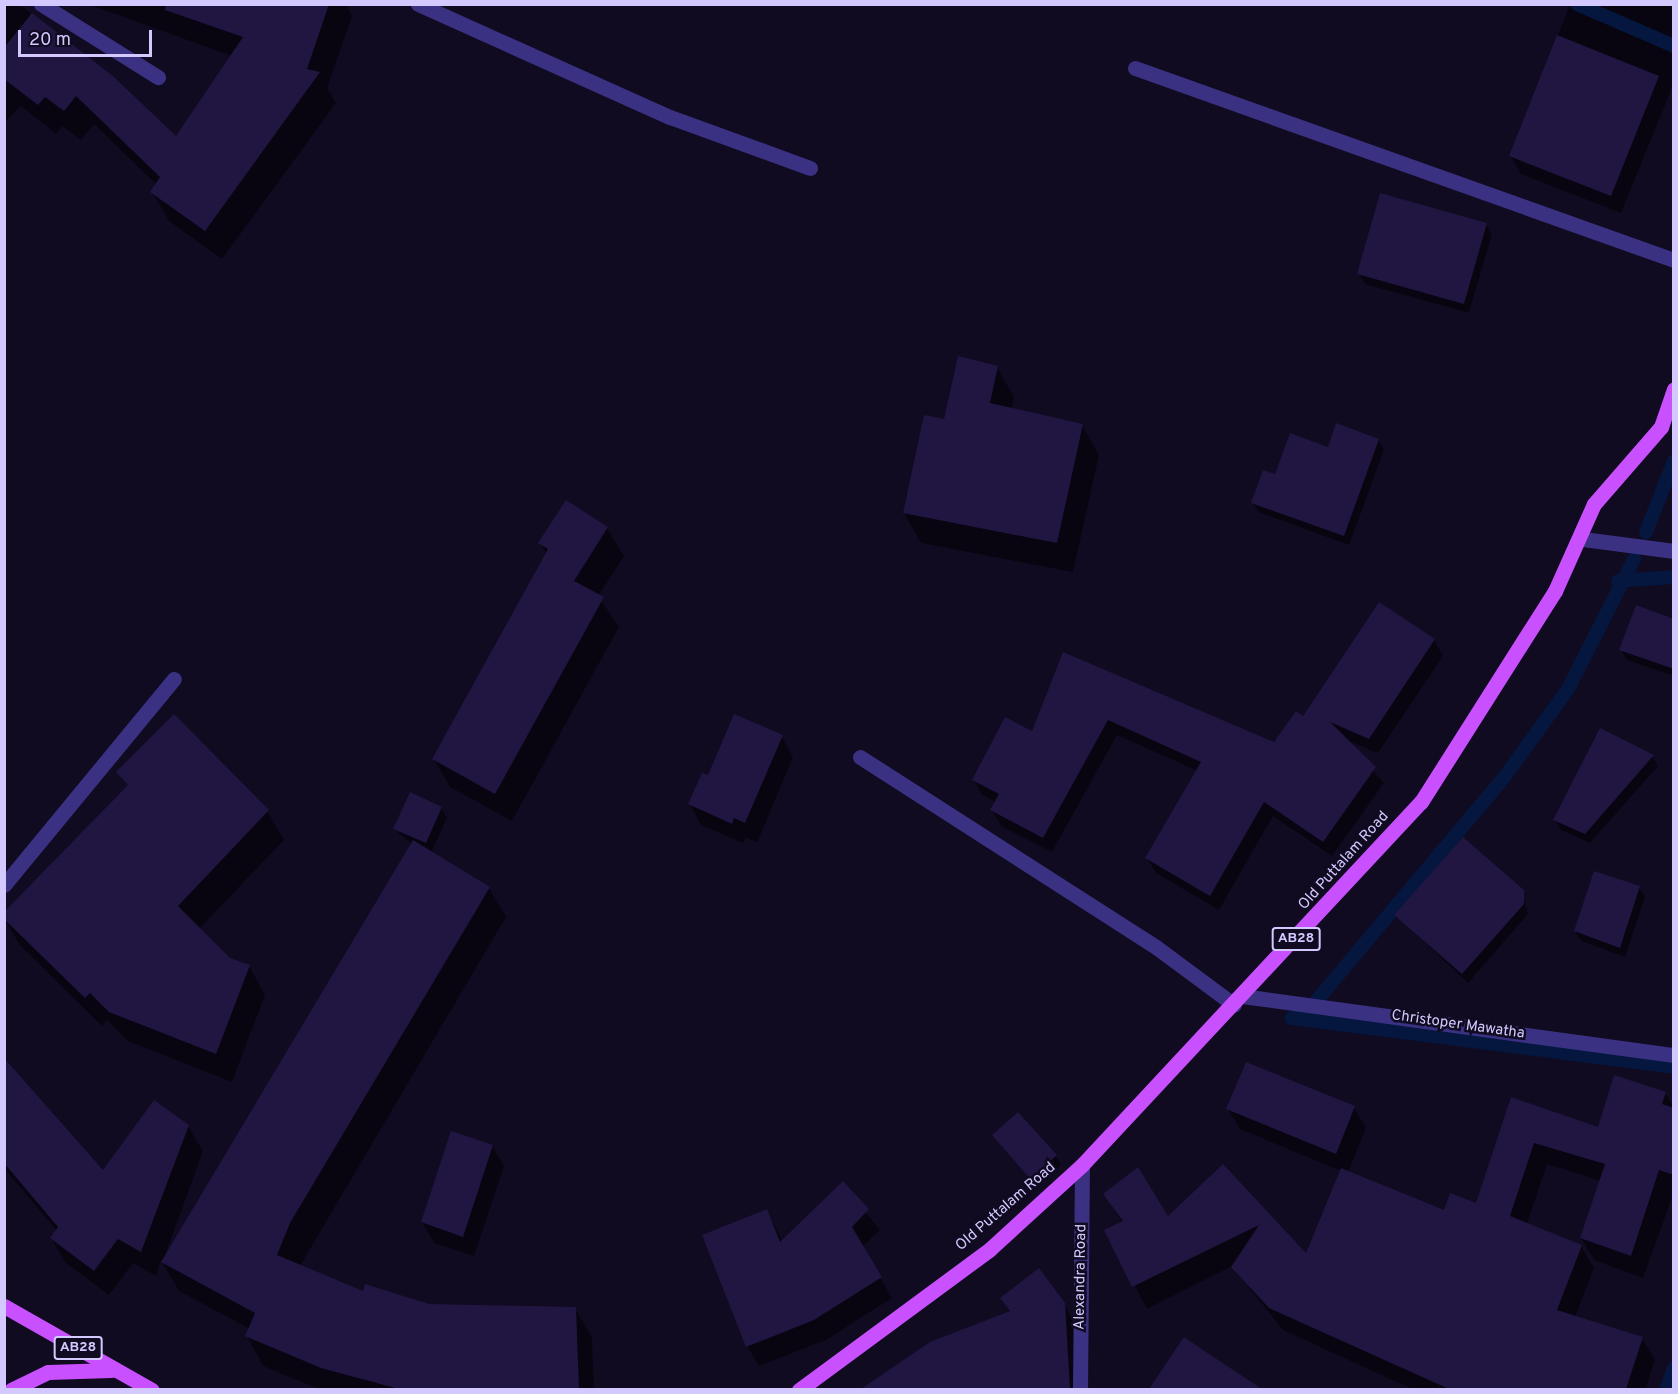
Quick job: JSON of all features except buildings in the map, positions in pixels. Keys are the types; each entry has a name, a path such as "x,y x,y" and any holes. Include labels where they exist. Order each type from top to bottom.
{"main road":[{"name":"Old Puttalam Road","path":"799,1389 990,1249 1082,1165 1421,802 1489,703 1583,539 1594,504 1661,427 1674,390"},
{"name":"AB28","path":"4,1306 152,1389"},
{"path":"11,1389 48,1372 119,1371"}],"street":[{"path":"40,4 158,77"},
{"path":"418,4 670,117 810,168"},
{"path":"1135,68 1674,260"},
{"path":"1583,539 1674,551"},
{"path":"4,885 174,679"},
{"path":"860,757 1238,1000"},
{"name":"Christoper Mawatha","path":"1238,1000 1674,1055"},
{"name":"Alexandra Road","path":"1080,1389 1082,1165"}],"waterway":[{"path":"1577,4 1674,46"},
{"path":"1646,532 1674,461"},
{"path":"1634,559 1568,689 1506,775 1313,1005 1292,1018 1674,1067"},
{"path":"1618,581 1674,577"},
{"path":"1666,1390 1674,1368"}]}
